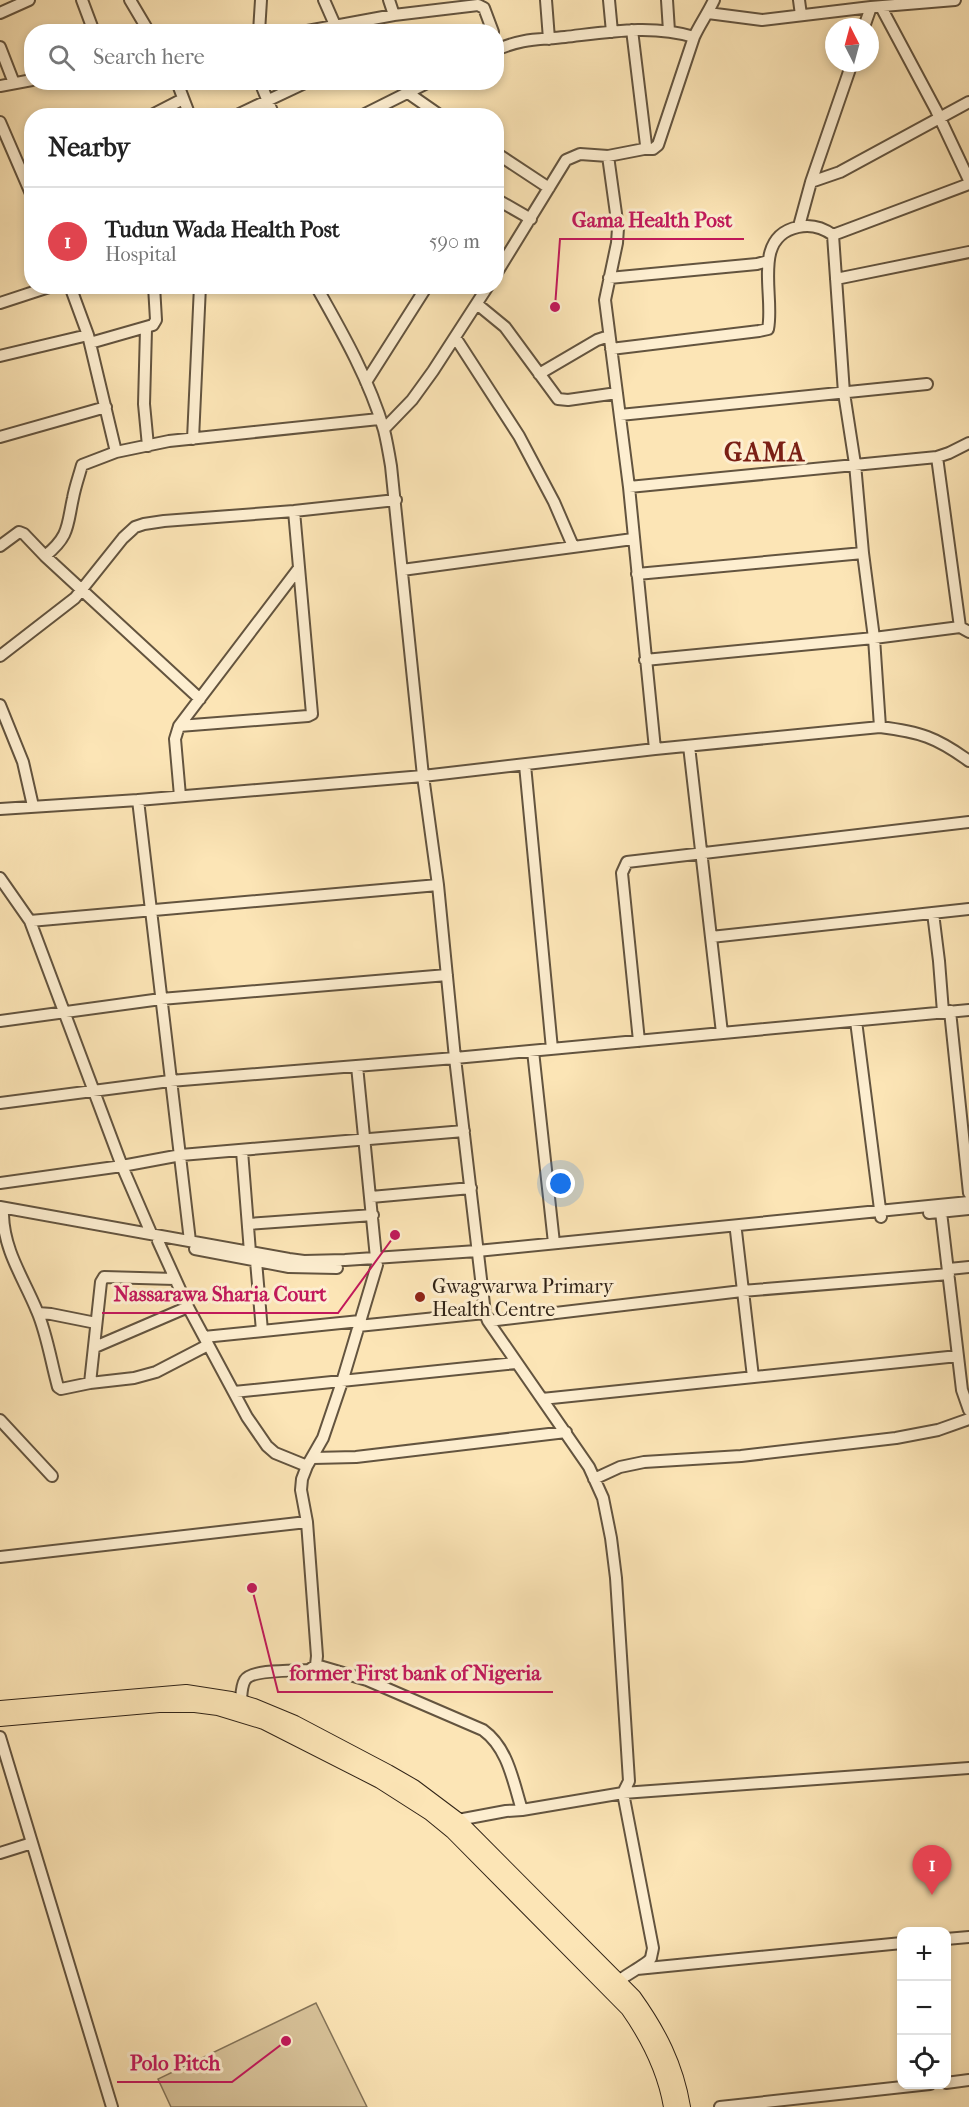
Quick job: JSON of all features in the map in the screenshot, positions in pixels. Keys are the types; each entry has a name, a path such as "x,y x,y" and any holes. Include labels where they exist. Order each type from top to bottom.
{"main road":[{"path":"0,1707 175,1692 210,1694 380,1781 430,1813 452,1831 615,1985 634,1997 666,2047 679,2084 683,2107"},
{"path":"0,1719 171,1705 240,1708 295,1723 414,1787 458,1820 615,1985 642,2029 663,2075 671,2107"}],"street":[{"path":"0,13 29,0"},
{"path":"82,0 91,24"},
{"path":"130,0 144,24"},
{"path":"260,24 261,0"},
{"path":"324,0 335,24"},
{"path":"389,0 394,15"},
{"path":"546,0 549,39"},
{"path":"609,0 612,32"},
{"path":"667,0 669,31"},
{"path":"504,261 566,160 572,155 608,156 653,148 658,145 694,37 700,22 708,13 714,0"},
{"path":"799,0 801,15"},
{"path":"708,13 762,20 955,0"},
{"path":"341,24 394,15 482,6 490,24"},
{"path":"869,18 876,7"},
{"path":"833,235 969,182 966,165 876,7"},
{"path":"504,45 521,40 632,30 669,31 694,37"},
{"path":"632,30 646,145 644,149"},
{"path":"0,47 14,83"},
{"path":"800,226 812,182 849,72"},
{"path":"0,86 24,81"},
{"path":"180,90 187,108"},
{"path":"263,90 270,108"},
{"path":"251,108 289,90"},
{"path":"377,108 414,90"},
{"path":"408,93 430,108"},
{"path":"166,108 183,99"},
{"path":"812,182 840,172 969,102"},
{"path":"0,122 24,166"},
{"path":"608,156 618,228 617,243 604,296 629,487 655,749"},
{"path":"504,158 549,188"},
{"path":"504,204 531,219"},
{"path":"611,349 768,328 768,261 776,238 786,230 800,226 815,226 833,235 844,393 855,464 863,554 874,638 880,727"},
{"path":"836,279 969,252"},
{"path":"609,278 757,264 768,261"},
{"path":"0,303 28,294"},
{"path":"73,294 89,339 116,452"},
{"path":"0,356 146,329 156,320 154,294"},
{"path":"193,439 200,294"},
{"path":"320,294 366,382 382,424 396,500 423,776 438,885 455,1058 487,1317 516,1363 589,1467 603,1498 611,1538 616,1578 629,1781 622,1793 653,1948 648,1961 615,1985"},
{"path":"366,382 422,294"},
{"path":"45,556 56,547 68,529 73,497 82,465 116,452 193,439 382,424 412,400 483,294"},
{"path":"477,304 505,327 558,399 617,393"},
{"path":"146,329 144,404 147,446"},
{"path":"540,374 597,340 609,336"},
{"path":"455,337 519,436 554,502 573,546"},
{"path":"620,415 927,384"},
{"path":"0,437 105,407"},
{"path":"629,487 937,457 969,443"},
{"path":"645,660 964,630 937,457"},
{"path":"0,656 75,598 123,538 135,527 144,524 396,500"},
{"path":"179,726 312,714 294,511"},
{"path":"0,546 19,532 24,534 200,699"},
{"path":"402,570 633,539"},
{"path":"637,574 863,554"},
{"path":"180,796 175,739 179,726 299,568"},
{"path":"0,705 23,762 33,806"},
{"path":"0,808 138,800 423,776 655,749 880,727 907,730 927,736 944,743 969,760"},
{"path":"689,746 722,1033"},
{"path":"525,765 552,1049"},
{"path":"138,800 190,1241"},
{"path":"639,1041 622,873 627,862 969,822"},
{"path":"0,878 30,921 122,1166 154,1237 247,1417 267,1446 275,1452 310,1462 566,1432"},
{"path":"30,921 438,885"},
{"path":"711,937 969,909"},
{"path":"933,913 969,1192"},
{"path":"0,1021 64,1010 161,999 447,975"},
{"path":"0,1102 170,1081 455,1058 969,1010"},
{"path":"856,1021 881,1214"},
{"path":"533,1051 554,1243"},
{"path":"240,1708 243,1684 247,1677 255,1673 309,1670 316,1665 307,1522 301,1491 302,1479 323,1438 342,1382 376,1261 357,1066"},
{"path":"0,1183 122,1166 181,1155 464,1131"},
{"path":"242,1151 248,1224 262,1331"},
{"path":"371,1197 471,1188"},
{"path":"969,1202 736,1231 303,1268 154,1237 1,1213 2,1232 38,1313 58,1387 63,1389 90,1383 123,1380 156,1372 206,1341 262,1331 359,1323 487,1317 949,1271 969,1267"},
{"path":"478,1254 554,1243 881,1214 969,1209"},
{"path":"941,1212 962,1390 969,1410"},
{"path":"248,1224 373,1215"},
{"path":"736,1231 753,1377"},
{"path":"154,1237 190,1241 253,1257"},
{"path":"90,1383 101,1282 104,1276 175,1280"},
{"path":"95,1347 188,1306"},
{"path":"38,1313 96,1323"},
{"path":"542,1400 958,1356"},
{"path":"234,1392 516,1363"},
{"path":"594,1479 620,1467 644,1462 741,1456 896,1438 938,1430 969,1419"},
{"path":"0,1420 52,1476"},
{"path":"0,1557 307,1522"},
{"path":"316,1665 367,1680 483,1730 493,1737 505,1755 522,1810"},
{"path":"0,1737 112,2107"},
{"path":"458,1820 622,1793 969,1768"},
{"path":"0,1853 32,1843"},
{"path":"951,1938 969,1936"},
{"path":"634,1969 897,1943"},
{"path":"951,2082 969,2080"},
{"path":"720,2107 897,2088"}],"shaded area":[{"path":"316,2003 367,2107 171,2107 158,2079"}],"place":[{"name":"Gama Health Post","path":"555,307"},
{"name":"Nassarawa Sharia Court","path":"395,1235"},
{"name":"Gwagwarwa Primary Health Centre","path":"420,1297"},
{"name":"former First bank of Nigeria","path":"252,1588"},
{"name":"Tudun Wada Health Post","path":"932,1895"},
{"name":"Polo Pitch","path":"286,2041"}],"district":[{"name":"GAMA","path":"765,452"}]}
